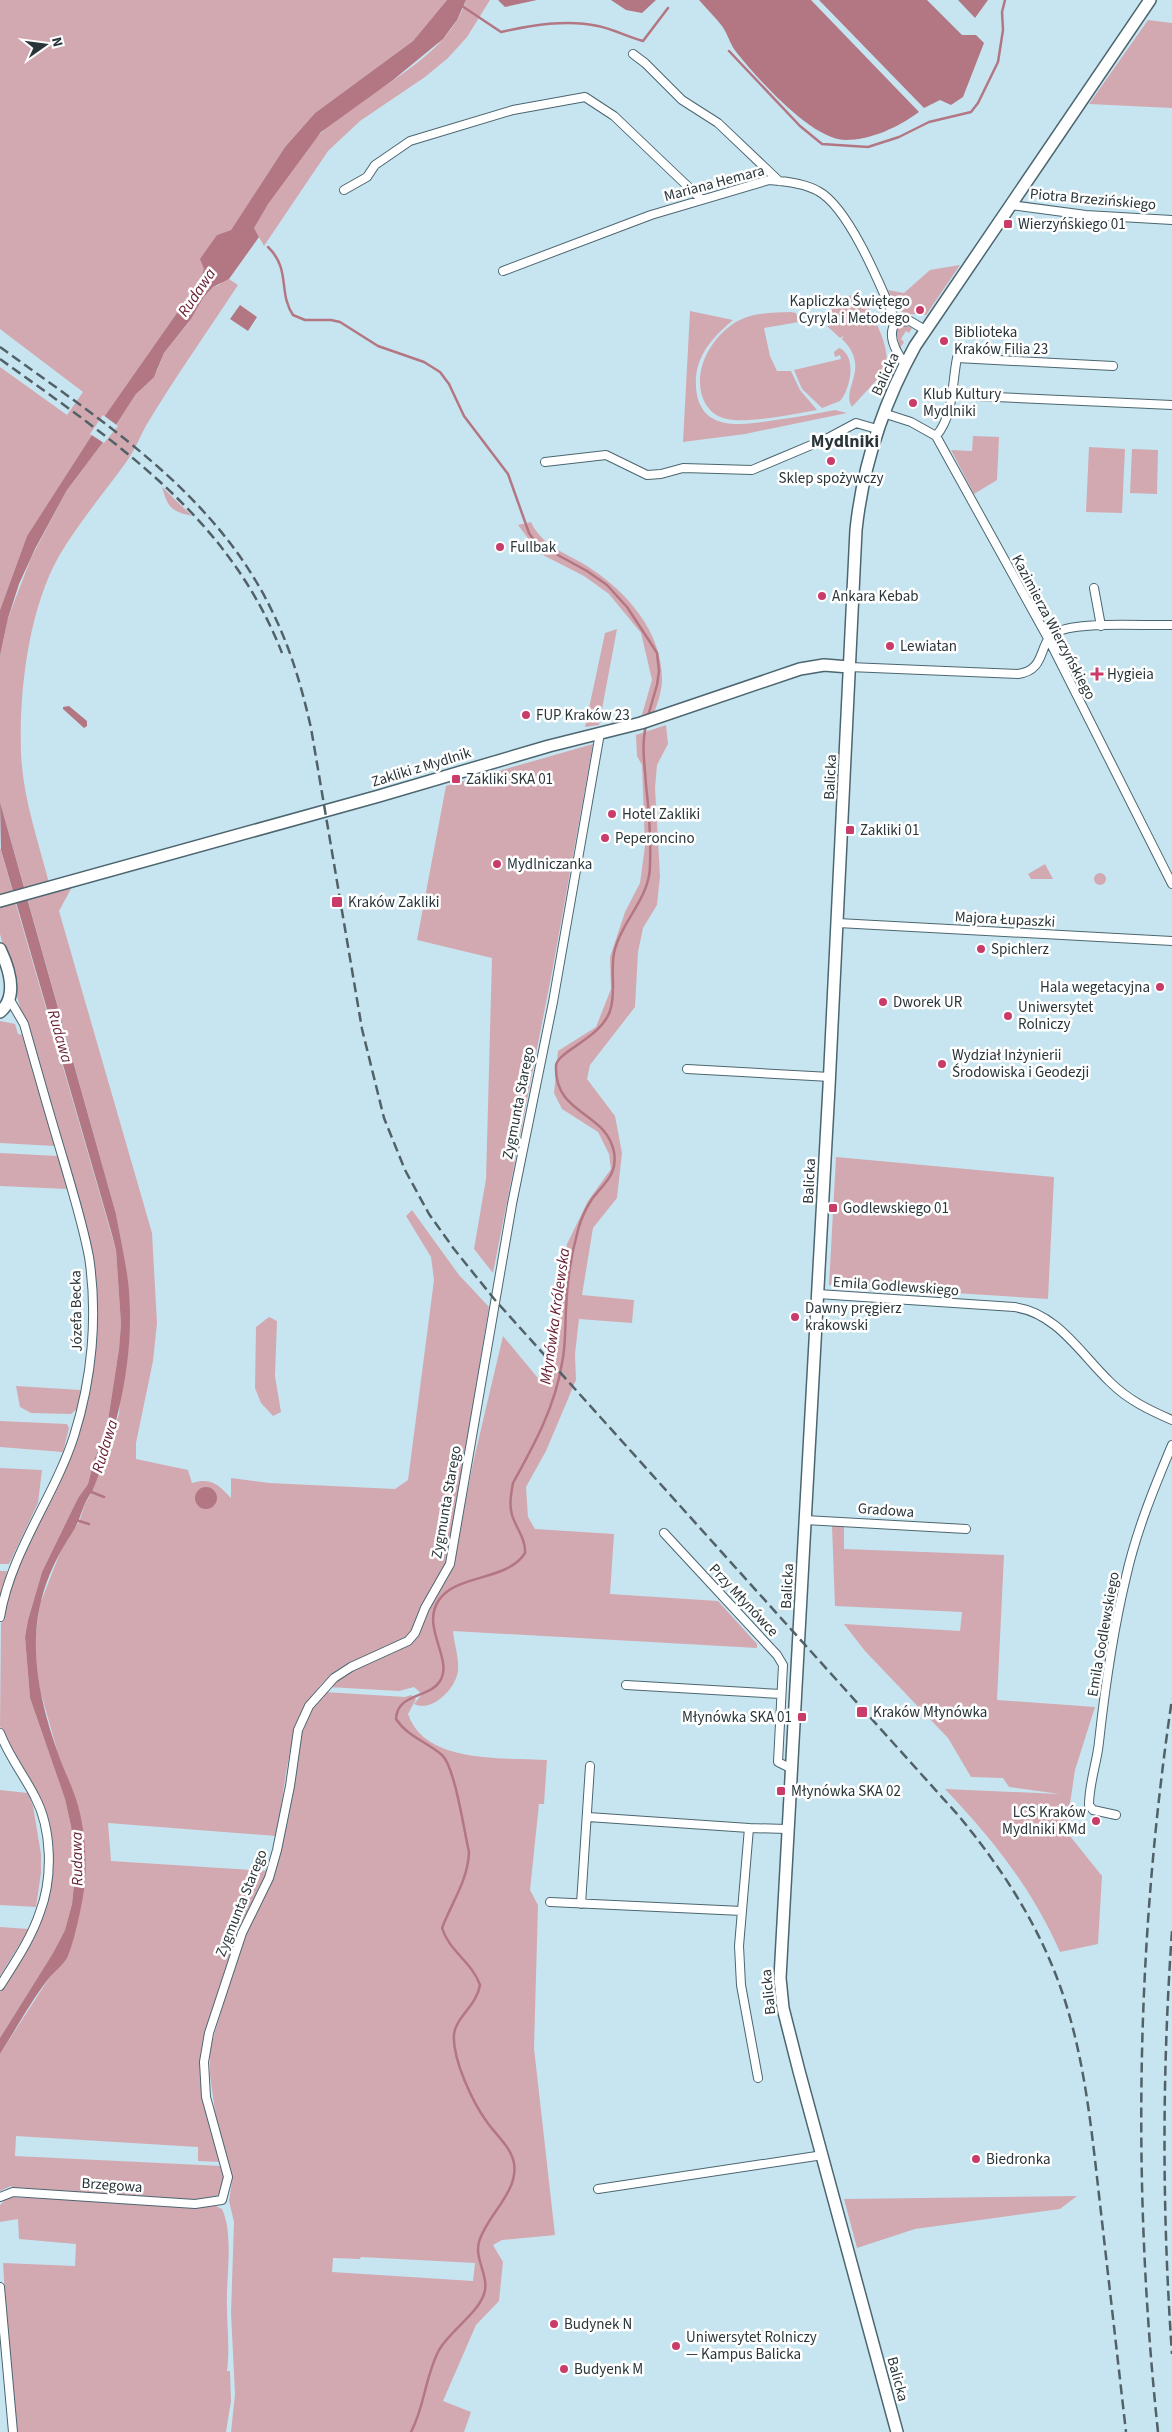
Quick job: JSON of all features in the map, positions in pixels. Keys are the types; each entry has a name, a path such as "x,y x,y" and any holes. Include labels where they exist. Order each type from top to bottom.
{"street":[{"name":"Balicka","path":"897,2432 799,2071 781,1993 780,1965 830,1077 856,530 863,481 877,429 905,364 925,330 1150,0"},
{"path":"633,54 645,63 682,100 718,123 779,180"},
{"path":"344,190 367,178 375,165 410,141 513,110 585,97 614,116 701,199"},
{"name":"Mariana Hemara","path":"503,271 618,226 701,199 769,180 779,180 818,191 833,204 862,249 896,322 892,329 892,336 898,355 905,364"},
{"name":"Piotra Brzezińskiego","path":"1011,205 1086,215 1172,220"},
{"path":"896,322 910,321 925,330"},
{"path":"883,413 916,424 936,436 943,426 952,395 957,358 1113,366"},
{"path":"952,395 1172,405"},
{"path":"545,462 606,454 647,475 661,474 683,468 752,470 828,438 856,423 877,429"},
{"name":"Kazimierza Wierzyńskiego","path":"936,436 1049,640 1172,884"},
{"path":"1094,588 1101,626"},
{"path":"849,667 1018,674 1029,672 1035,667 1054,633 1064,629 1101,626 1172,626"},
{"name":"Zakliki z Mydlnik","path":"0,901 645,722 800,669 824,665 849,667"},
{"name":"Zygmunta Starego","path":"222,2200 228,2177 206,2097 204,2062 209,2033 242,1933 272,1868 284,1819 298,1730 309,1706 334,1678 351,1667 408,1641 415,1633 425,1608 450,1564 512,1204 552,1002 600,733"},
{"name":"Majora Łupaszki","path":"838,923 1172,942"},
{"path":"0,950 11,985 10,1000 0,1012"},
{"name":"Józefa Becka","path":"0,1617 4,1596 13,1570 65,1461 74,1436 88,1376 93,1319 89,1258 79,1214 24,1024 10,1000"},
{"path":"687,1069 830,1077"},
{"name":"Emila Godlewskiego","path":"818,1294 1014,1306 1038,1312 1066,1336 1127,1397 1146,1409 1172,1420"},
{"name":"Emila Godlewskiego","path":"1116,1815 1093,1810 1088,1805 1092,1772 1099,1744 1126,1575 1152,1495 1172,1445"},
{"name":"Gradowa","path":"805,1520 966,1529"},
{"name":"Przy Młynówce","path":"664,1533 777,1655 783,1665 778,1762 790,1768"},
{"path":"626,1685 782,1694"},
{"path":"0,1734 7,1752 38,1805 45,1826 48,1860 41,1911 24,1946 0,1986"},
{"path":"582,1904 590,1766"},
{"path":"588,1817 787,1829"},
{"path":"749,1828 739,1946 741,1985 758,2078"},
{"path":"550,1902 742,1911"},
{"path":"598,2189 823,2155"},
{"name":"Brzegowa","path":"0,2197 13,2192 195,2204 222,2200"},
{"path":"0,2287 13,2432"}],"shaded area":[{"path":"0,0 447,0 413,41 315,113 285,147 231,230 217,235 200,280 97,427 27,536 0,610 0,367 67,415 83,392 0,329"},
{"path":"466,0 490,0 467,37 448,58 425,77 360,121 328,151 264,246 254,228 257,221 296,162 314,140 340,117 424,57 442,40 456,21"},
{"path":"1148,20 1172,23 1172,108 1089,104"},
{"path":"960,265 926,315 901,311 888,290 904,293 930,270"},
{"path":"229,279 238,285 158,406 130,457 67,543 49,577 40,600 33,625 24,676 21,751 27,801 49,883 25,890 0,802 0,656 8,618 31,558 67,490 116,425 136,394 157,371 164,353 189,322 203,298 213,287"},
{"path":"861,295 883,340 887,360 885,367 878,377 852,407 849,400 854,377 855,359 851,350 842,339 844,336 840,338 827,326 833,325 831,297"},
{"path":"690,311 733,320 706,349 701,357 696,376 699,403 706,413 716,420 741,424 835,410 847,413 745,434 683,442"},
{"path":"796,313 799,322 764,328 770,356 777,371 791,371 800,390 817,410 769,418 732,420 723,418 709,409 704,401 700,379 702,367 711,346 727,329 749,316"},
{"path":"904,325 912,328 909,333 906,331 901,339 904,342 900,348 897,335 898,328"},
{"path":"839,348 849,358 849,382 840,401 822,408 802,389 794,370 841,359 840,355 835,357 834,352"},
{"path":"973,436 999,437 997,480 974,494 951,450 972,451"},
{"path":"1089,447 1125,449 1122,513 1086,512"},
{"path":"1132,449 1158,450 1157,494 1130,493"},
{"path":"162,487 192,516 171,507 166,500"},
{"path":"531,522 536,531 549,544 604,578 629,601 640,615 656,645 660,662 661,688 654,713 641,718 652,680 641,633 609,594 584,576 539,553 518,525"},
{"path":"617,629 599,725 585,727 605,633"},
{"path":"666,725 668,744 657,765 655,788 660,876 657,905 643,928 638,952 635,1007 590,1065 587,1079 615,1116 622,1153 617,1198 593,1228 582,1295 634,1300 632,1323 579,1319 575,1354 576,1380 546,1451 526,1487 528,1517 535,1529 614,1534 610,1594 718,1601 757,1644 757,1648 453,1631 458,1660 457,1677 448,1691 436,1702 421,1706 414,1704 422,1694 414,1687 399,1691 328,1687 365,1663 398,1650 411,1642 426,1609 454,1562 473,1463 503,1336 542,1383 549,1375 567,1244 588,1201 611,1169 609,1154 598,1132 562,1109 554,1093 558,1051 596,1027 611,989 610,957 625,912 640,883 645,846 642,765 637,756 636,735"},
{"path":"593,744 553,967 493,1273 474,1249 486,1179 492,958 417,940 446,786"},
{"path":"0,847 13,893 0,897"},
{"path":"1045,864 1053,879 1031,879 1028,874"},
{"path":"1100,873 1106,879 1100,885 1094,879"},
{"path":"72,887 59,911 152,1233 157,1323 153,1361 136,1443 136,1459 188,1470 192,1483 204,1481 214,1483 231,1498 231,1478 269,1483 395,1489 408,1480 434,1280 431,1257 406,1216 412,1210 459,1275 489,1307 446,1566 413,1629 405,1637 386,1649 355,1660 336,1671 319,1687 307,1705 291,1746 276,1836 108,1823 111,1861 269,1871 240,1930 205,2037 203,2067 221,2162 198,2161 198,2147 16,2136 15,2156 222,2166 224,2183 220,2193 211,2198 194,2200 25,2191 15,2190 11,2186 0,2191 0,2054 49,1978 67,1957 85,1882 83,1836 78,1808 59,1757 36,1671 35,1640 40,1604 63,1545 79,1522 85,1504 92,1492 119,1414 128,1296 128,1283 116,1214 27,897"},
{"path":"15,901 116,1250 121,1324 106,1433 94,1460 88,1484 78,1498 42,1572 25,1637 30,1698 65,1799 71,1826 76,1866 72,1904 65,1930 53,1953 0,2038 0,1990 14,1968 47,1890 47,1829 7,1746 0,1726 1,1624 12,1576 56,1486 92,1366 91,1267 0,934 0,905"},
{"path":"0,1021 15,1024 18,1034 22,1035 55,1146 0,1143"},
{"path":"0,1153 58,1156 67,1189 0,1186"},
{"path":"836,1157 1054,1177 1048,1299 829,1285"},
{"path":"269,1317 277,1321 275,1376 281,1412 273,1416 261,1403 255,1388 256,1327"},
{"path":"16,1386 81,1390 77,1409 71,1414 31,1413 20,1407"},
{"path":"0,1421 67,1424 69,1428 63,1452 0,1447"},
{"path":"0,1468 42,1470 38,1503 9,1564 0,1564"},
{"path":"844,1525 844,1549 1004,1555 997,1700 1095,1707 1075,1770 1066,1831 1102,1876 1098,1944 1060,1952 1037,1906 1010,1866 980,1827 945,1789 1060,1794 1009,1787 1003,1778 971,1777 948,1738 865,1651 844,1624 960,1631 962,1612 835,1606 832,1526"},
{"path":"0,1571 7,1571 0,1597"},
{"path":"324,1692 405,1697 411,1695 416,1699 408,1714 417,1730 431,1742 448,1750 468,1755 489,1758 547,1760 544,1804 539,1804 530,1890 538,1905 534,2048 555,2235 502,2240 493,2245 503,2262 499,2301 476,2325 443,2401 471,2412 464,2432 231,2432 235,2394 231,2313 234,2222 229,2201 232,2181 216,2119 210,2075 210,2049 239,1951 277,1867 290,1809 301,1731 312,1706","holes":["361,2257 475,2263 473,2281 332,2272 333,2258 360,2259"]},
{"path":"0,1790 28,1793 33,1806 41,1854 41,1873 36,1907 0,1905"},
{"path":"0,1927 29,1929 0,1976"},
{"path":"1077,2196 1060,2209 915,2229 857,2248 844,2199"},
{"path":"8,2197 216,2206 222,2209 226,2219 229,2243 227,2371 230,2371 231,2401 226,2432 13,2432 3,2263 75,2266 76,2244 19,2239 18,2219 0,2222 0,2205"}],"water":[{"name":"Rudawa","path":"447,0 466,0 457,20 443,39 393,80 321,132 268,204 254,228 259,237 229,279 213,287 203,298 191,319 164,353 154,377 136,394 116,425 67,490 35,549 19,584 8,618 0,656 0,610 27,536 97,427 200,280 204,269 200,259 217,235 231,230 285,147 315,113 413,41"},
{"path":"498,0 537,0 505,7"},
{"path":"611,0 656,0 642,13 626,10"},
{"path":"699,0 811,0 919,112 884,132 865,138 845,140 832,137 817,130 771,92 735,50 722,26"},
{"path":"819,0 927,0 962,35 976,35 984,43 963,97 951,105 940,100 924,108"},
{"path":"958,0 988,0 975,18"},
{"path":"240,305 257,317 248,331 230,319"},
{"path":"69,706 87,721 87,726 84,728 63,709 63,707"},
{"name":"Rudawa","path":"0,802 116,1214 128,1281 130,1335 123,1389 102,1467 75,1528 56,1561 45,1588 38,1615 36,1642 37,1670 42,1698 49,1726 76,1799 81,1818 86,1861 83,1898 76,1932 67,1958 42,1987 0,2054 0,2038 53,1953 65,1930 72,1904 76,1866 71,1826 65,1799 30,1698 25,1637 42,1572 78,1498 88,1484 94,1460 106,1433 121,1324 116,1250 1,850"},
{"path":"206,1487 214,1490 217,1498 214,1506 206,1509 198,1506 195,1498 198,1490"}],"pier":[{"path":"103,415 118,426 104,443 90,434"}],"waterway":[{"path":"729,51 800,126 822,144 868,147 899,137 929,122 971,112 978,103 998,62 1003,30 1002,12 1005,0"},
{"path":"462,6 501,32 537,25 574,23 604,27 643,41 668,8"},
{"name":"Młynówka Królewska","path":"268,247 280,264 286,298 293,315 305,320 340,322 378,346 424,362 440,372 449,384 464,416 508,474 529,533 536,543 587,571 607,585 627,607 657,653 659,671 648,716"},
{"name":"Młynówka Królewska","path":"411,2432 416,2422 434,2360 439,2350 476,2308 484,2294 485,2281 479,2255 479,2242 488,2223 512,2184 514,2163 507,2146 487,2122 476,2104 464,2080 454,2044 454,2034 458,2022 475,1999 480,1985 472,1970 445,1936 442,1928 463,1881 469,1852 455,1785 447,1762 442,1755 411,1734 396,1719 402,1704 429,1690 440,1681 443,1663 433,1621 434,1610 439,1600 457,1586 507,1569 525,1553 522,1538 511,1511 513,1483 543,1425 559,1379 564,1349 568,1279 579,1226 590,1202 612,1173 615,1160 609,1139 601,1128 571,1104 563,1094 558,1082 556,1066 563,1055 598,1029 610,1011 613,996 613,957 615,949 646,888 649,877 650,835 644,763 646,726"},
{"path":"89,1491 104,1497"},
{"path":"76,1520 89,1524"}],"railway":[{"path":"0,347 117,432 189,496 221,531 249,570 273,613 295,669 311,728 362,1029 384,1118 405,1170 429,1214 495,1300 958,1815 1003,1875 1029,1917 1051,1962 1060,1986 1075,2037 1086,2089 1126,2432"},
{"path":"0,359 126,452 164,485 199,521 231,561 259,604 282,653"},
{"path":"1158,2432 1144,2249 1142,2065 1145,1973 1151,1882 1160,1790 1172,1699"},
{"path":"1172,1931 1165,2090 1166,2248 1172,2354"}],"place":[{"name":"Wierzyńskiego 01","path":"1008,224"},
{"name":"Kapliczka Świętego Cyryla i Metodego","path":"920,310"},
{"name":"Biblioteka Kraków Filia 23","path":"944,341"},
{"name":"Klub Kultury Mydlniki","path":"913,403"},
{"name":"Sklep spożywczy","path":"831,461"},
{"name":"Fullbak","path":"500,547"},
{"name":"Ankara Kebab","path":"822,596"},
{"name":"Lewiatan","path":"890,646"},
{"name":"Hygieia","path":"1097,674"},
{"name":"FUP Kraków 23","path":"526,715"},
{"name":"Zakliki SKA 01","path":"456,779"},
{"name":"Hotel Zakliki","path":"612,814"},
{"name":"Zakliki 01","path":"850,830"},
{"name":"Peperoncino","path":"605,838"},
{"name":"Mydlniczanka","path":"497,864"},
{"name":"Kraków Zakliki","path":"337,902"},
{"name":"Spichlerz","path":"981,949"},
{"name":"Hala wegetacyjna","path":"1160,987"},
{"name":"Dworek UR","path":"883,1002"},
{"name":"Uniwersytet Rolniczy","path":"1008,1016"},
{"name":"Wydział Inżynierii Środowiska i Geodezji","path":"942,1064"},
{"name":"Godlewskiego 01","path":"833,1208"},
{"name":"Dawny pręgierz krakowski","path":"795,1317"},
{"name":"Kraków Młynówka","path":"862,1712"},
{"name":"Młynówka SKA 01","path":"802,1717"},
{"name":"Młynówka SKA 02","path":"781,1791"},
{"name":"LCS Kraków Mydlniki KMd","path":"1096,1821"},
{"name":"Biedronka","path":"976,2159"},
{"name":"Budynek N","path":"554,2324"},
{"name":"Uniwersytet Rolniczy — Kampus Balicka","path":"676,2346"},
{"name":"Budyenk M","path":"564,2369"}],"district":[{"name":"Mydlniki","path":"845,441"}]}
